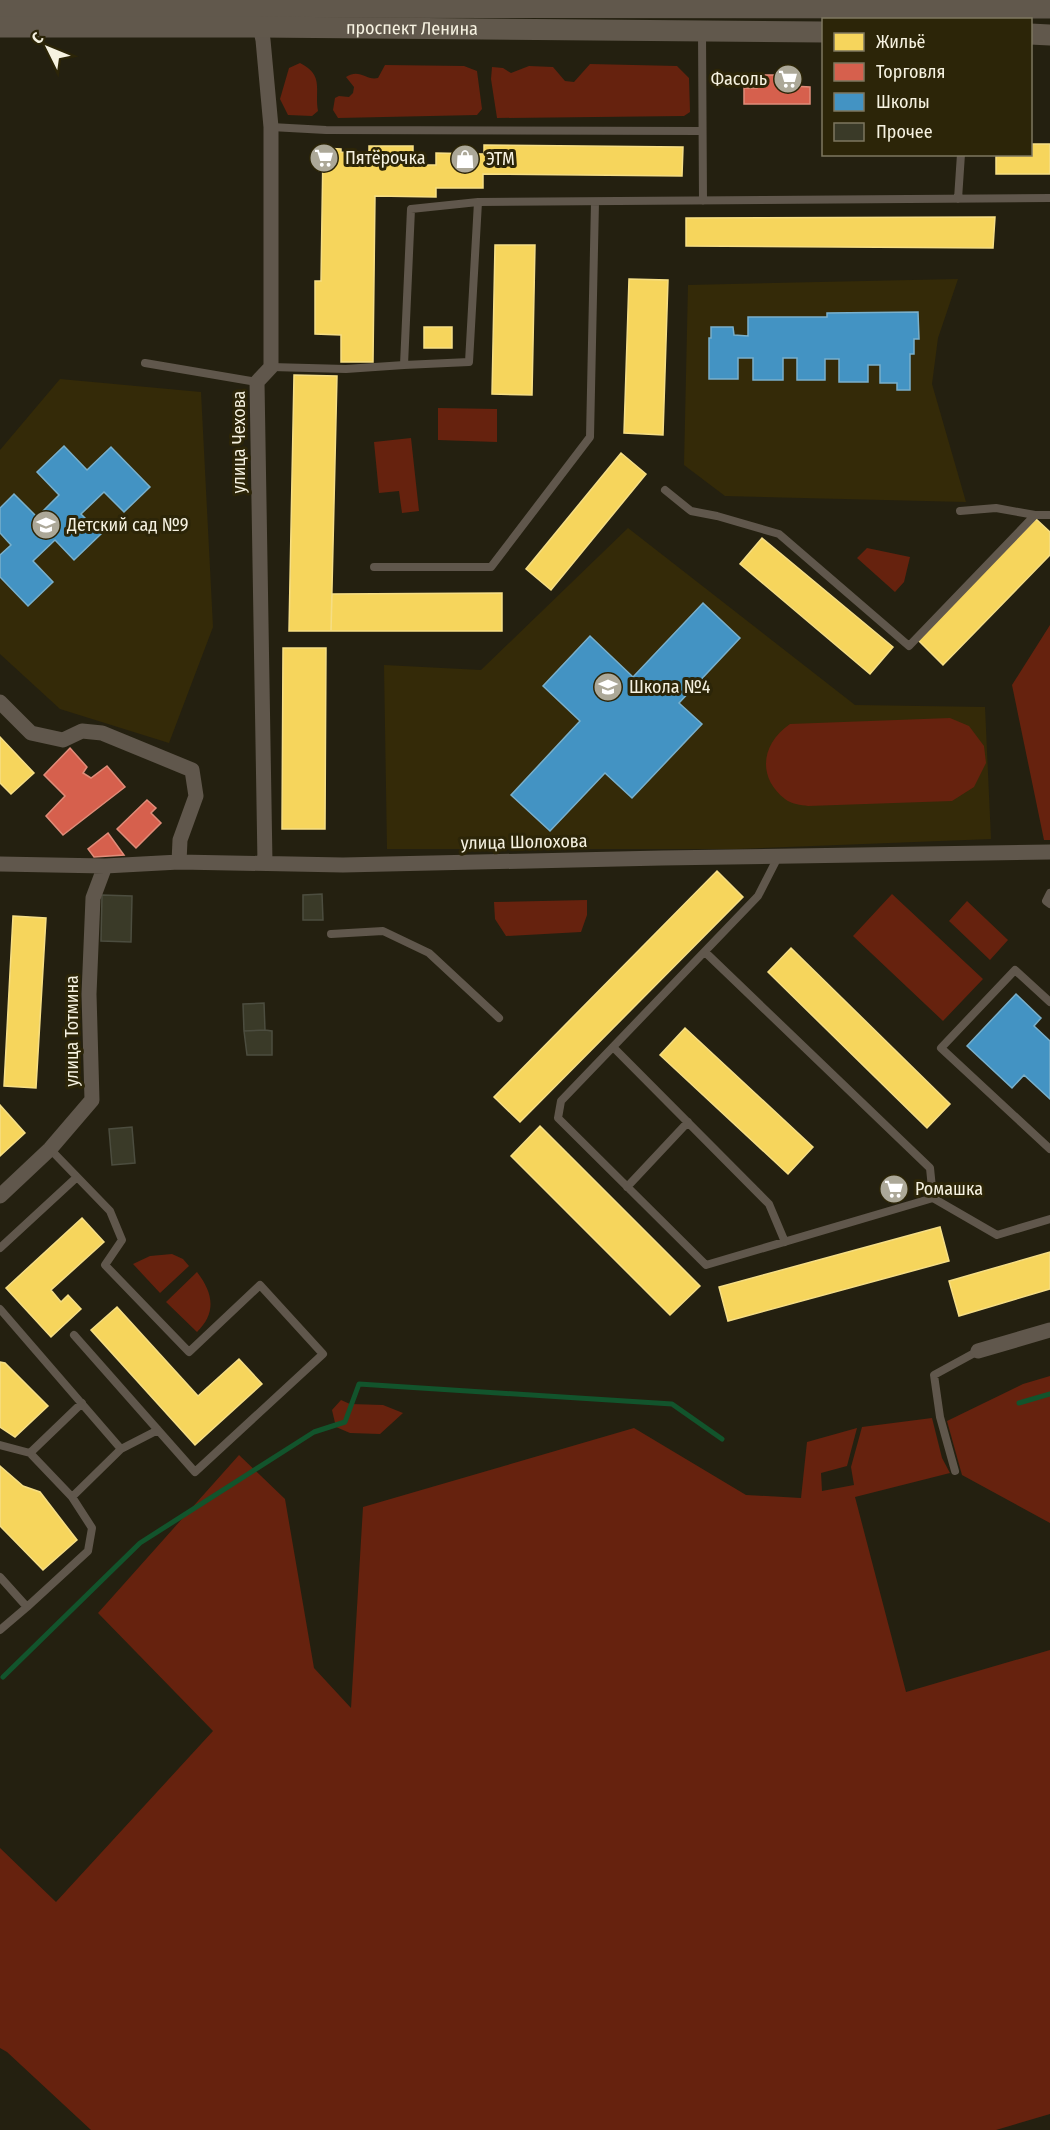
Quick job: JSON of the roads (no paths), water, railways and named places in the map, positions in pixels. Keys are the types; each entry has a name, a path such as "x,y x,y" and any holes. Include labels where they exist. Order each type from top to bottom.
{"main road":[{"name":"проспект Ленина","path":"0,27 257,11 685,3 1050,8"},
{"name":"проспект Ленина","path":"0,7 257,11 702,31 822,32"},
{"path":"1032,34 1050,35"}],"street":[{"path":"257,11 263,40 271,127 271,367"},
{"name":"улица Чехова","path":"265,863 257,382 271,367"},
{"path":"0,702 31,733 63,740 82,731 102,733 192,770 196,796 180,840 179,861"},
{"name":"улица Шолохова","path":"0,864 105,866 179,861 343,865 1050,852"},
{"name":"улица Тотмина","path":"0,1197 50,1149 92,1100 89,994 93,898 105,866"},
{"path":"978,1351 1050,1330"}],"lane":[{"path":"702,31 703,201"},
{"path":"271,127 326,130 702,131"},
{"path":"958,199 961,156"},
{"path":"404,365 411,209 478,202 1050,198"},
{"path":"271,367 346,369 469,362 478,202"},
{"path":"374,567 491,567 590,437 595,202"},
{"path":"145,363 257,382"},
{"path":"665,490 691,511 779,534 909,646 1035,515"},
{"path":"960,511 996,508 1035,515 1050,515"},
{"path":"778,857 758,896 561,1101 558,1118 706,1265 933,1198 997,1235 1050,1219"},
{"path":"1050,893 1046,901 1050,904"},
{"path":"331,934 383,931 429,953 500,1018"},
{"path":"705,952 930,1168 933,1198"},
{"path":"1050,1002 1015,970 941,1048 1050,1149"},
{"path":"613,1047 769,1204 785,1242"},
{"path":"627,1186 688,1122"},
{"path":"50,1149 110,1211 122,1240 105,1265 189,1352 260,1285 323,1354 195,1472 74,1335"},
{"path":"0,1248 77,1177"},
{"path":"0,1309 122,1449"},
{"path":"955,1472 940,1417 934,1375 978,1351"},
{"path":"30,1453 82,1403"},
{"path":"72,1497 122,1449 158,1430"},
{"path":"0,1445 30,1453 72,1497 92,1528 88,1551 0,1630"},
{"path":"0,1577 27,1607"}],"waterway":[{"path":"3,1677 140,1543 314,1432 345,1422 359,1384 672,1404 722,1439"},
{"path":"1019,1403 1050,1394"}],"place":[{"name":"Фасоль","path":"788,79"},
{"name":"Пятёрочка","path":"324,158"},
{"name":"ЭТМ","path":"465,159"},
{"name":"Детский сад №9","path":"46,525"},
{"name":"Школа №4","path":"608,687"},
{"name":"Ромашка","path":"894,1189"}]}
